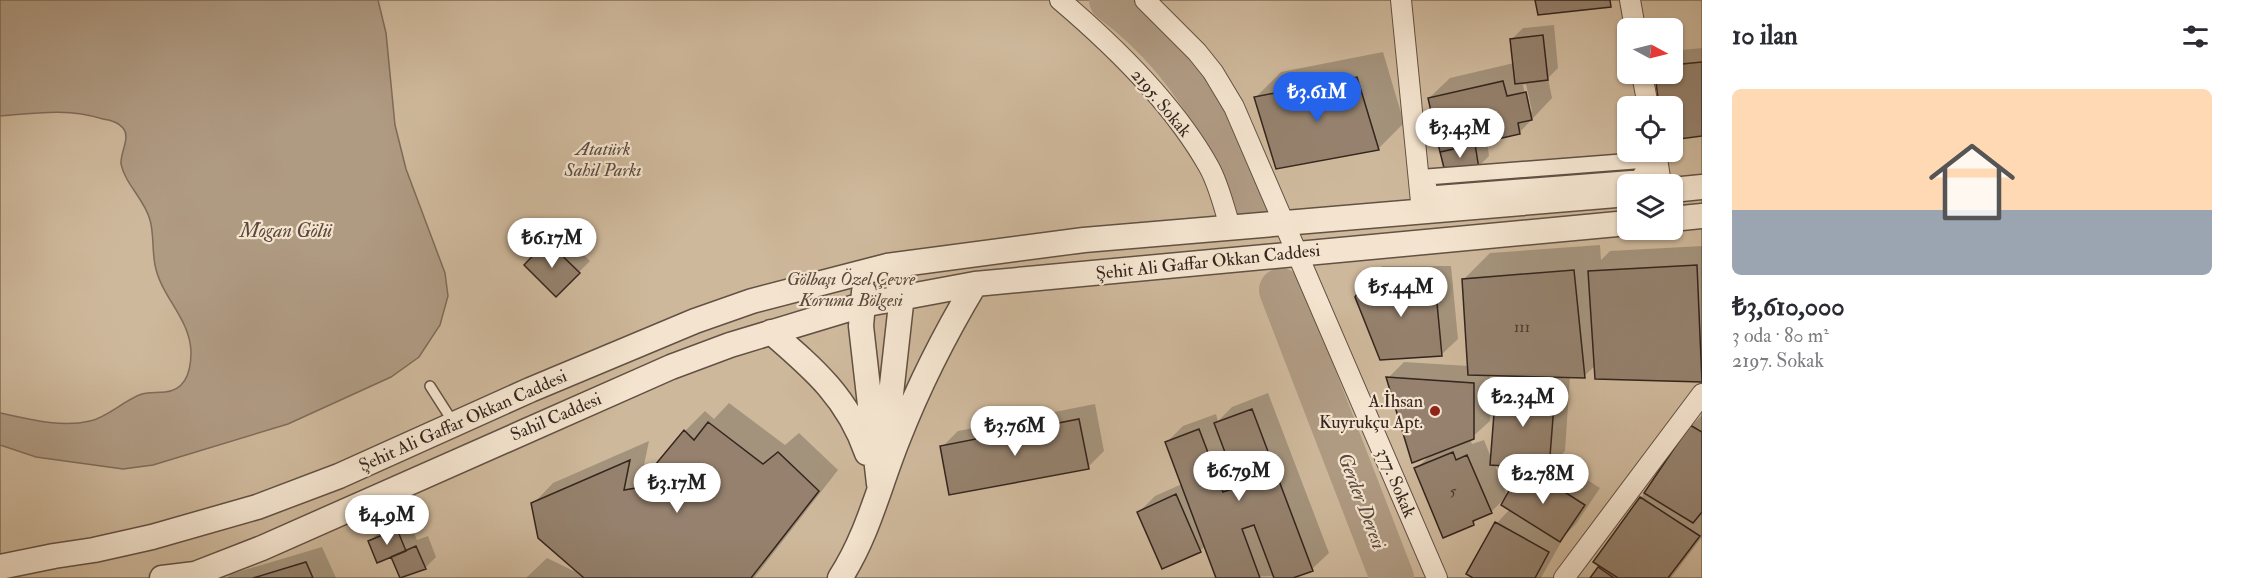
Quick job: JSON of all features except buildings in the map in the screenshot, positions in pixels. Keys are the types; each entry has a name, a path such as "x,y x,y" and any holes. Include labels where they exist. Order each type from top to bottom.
{"street":[{"name":"2195. Sokak","path":"1060,0 1133,68 1192,140 1210,169 1230,227"},
{"name":"377. Sokak","path":"1145,0 1197,52 1213,72 1234,107 1437,578"},
{"path":"1401,0 1422,212"},
{"path":"1630,0 1633,18"},
{"path":"1652,156 1638,178 1430,194 1427,177 1438,176 1652,156"},
{"path":"1683,189 1702,188"},
{"name":"Şehit Ali Gaffar Okkan Caddesi","path":"0,567 94,550 213,522 314,487 636,344 695,321 752,301 898,265 1049,244 1617,195"},
{"path":"1683,218 1702,216"},
{"name":"Şehit Ali Gaffar Okkan Caddesi","path":"771,332 862,305 975,284 1617,224"},
{"path":"880,489 908,296 895,276 898,265"},
{"path":"880,489 861,326 862,305 864,291 873,278 898,265"},
{"path":"840,578 864,536 900,434 927,370 975,284"},
{"path":"771,332 830,386 848,409 859,429 880,489"},
{"name":"Sahil Caddesi","path":"162,578 195,574 262,548 660,372 771,332"},
{"path":"1564,578 1702,394"}],"lane":[{"path":"430,387 454,424"}],"green space":[{"name":"Gölbaşı Özel Çevre Koruma Bölgesi","path":"0,0 1702,0 1702,578 0,578"}],"water":[{"name":"Mogan Gölü","path":"0,0 378,0 386,33 395,125 406,169 445,273 448,296 440,325 419,357 391,377 288,424 153,465 123,469 36,457 0,445 0,413 68,424 97,419 142,394 165,392 178,387 186,378 191,352 186,329 158,277 151,225 147,213 123,171 121,160 126,136 123,128 111,121 77,113 52,112 0,116"}],"waterway":[{"name":"Gerder Deresi","path":"1111,0 1158,42 1199,92 1226,137 1250,201"},
{"name":"Gerder Deresi","path":"1281,290 1392,578"}],"place":[{"name":"A.İhsan Kuyrukçu Apt.","path":"1435,411"}],"park label":[{"name":"Atatürk Sahil Parkı","path":"603,159"}]}
